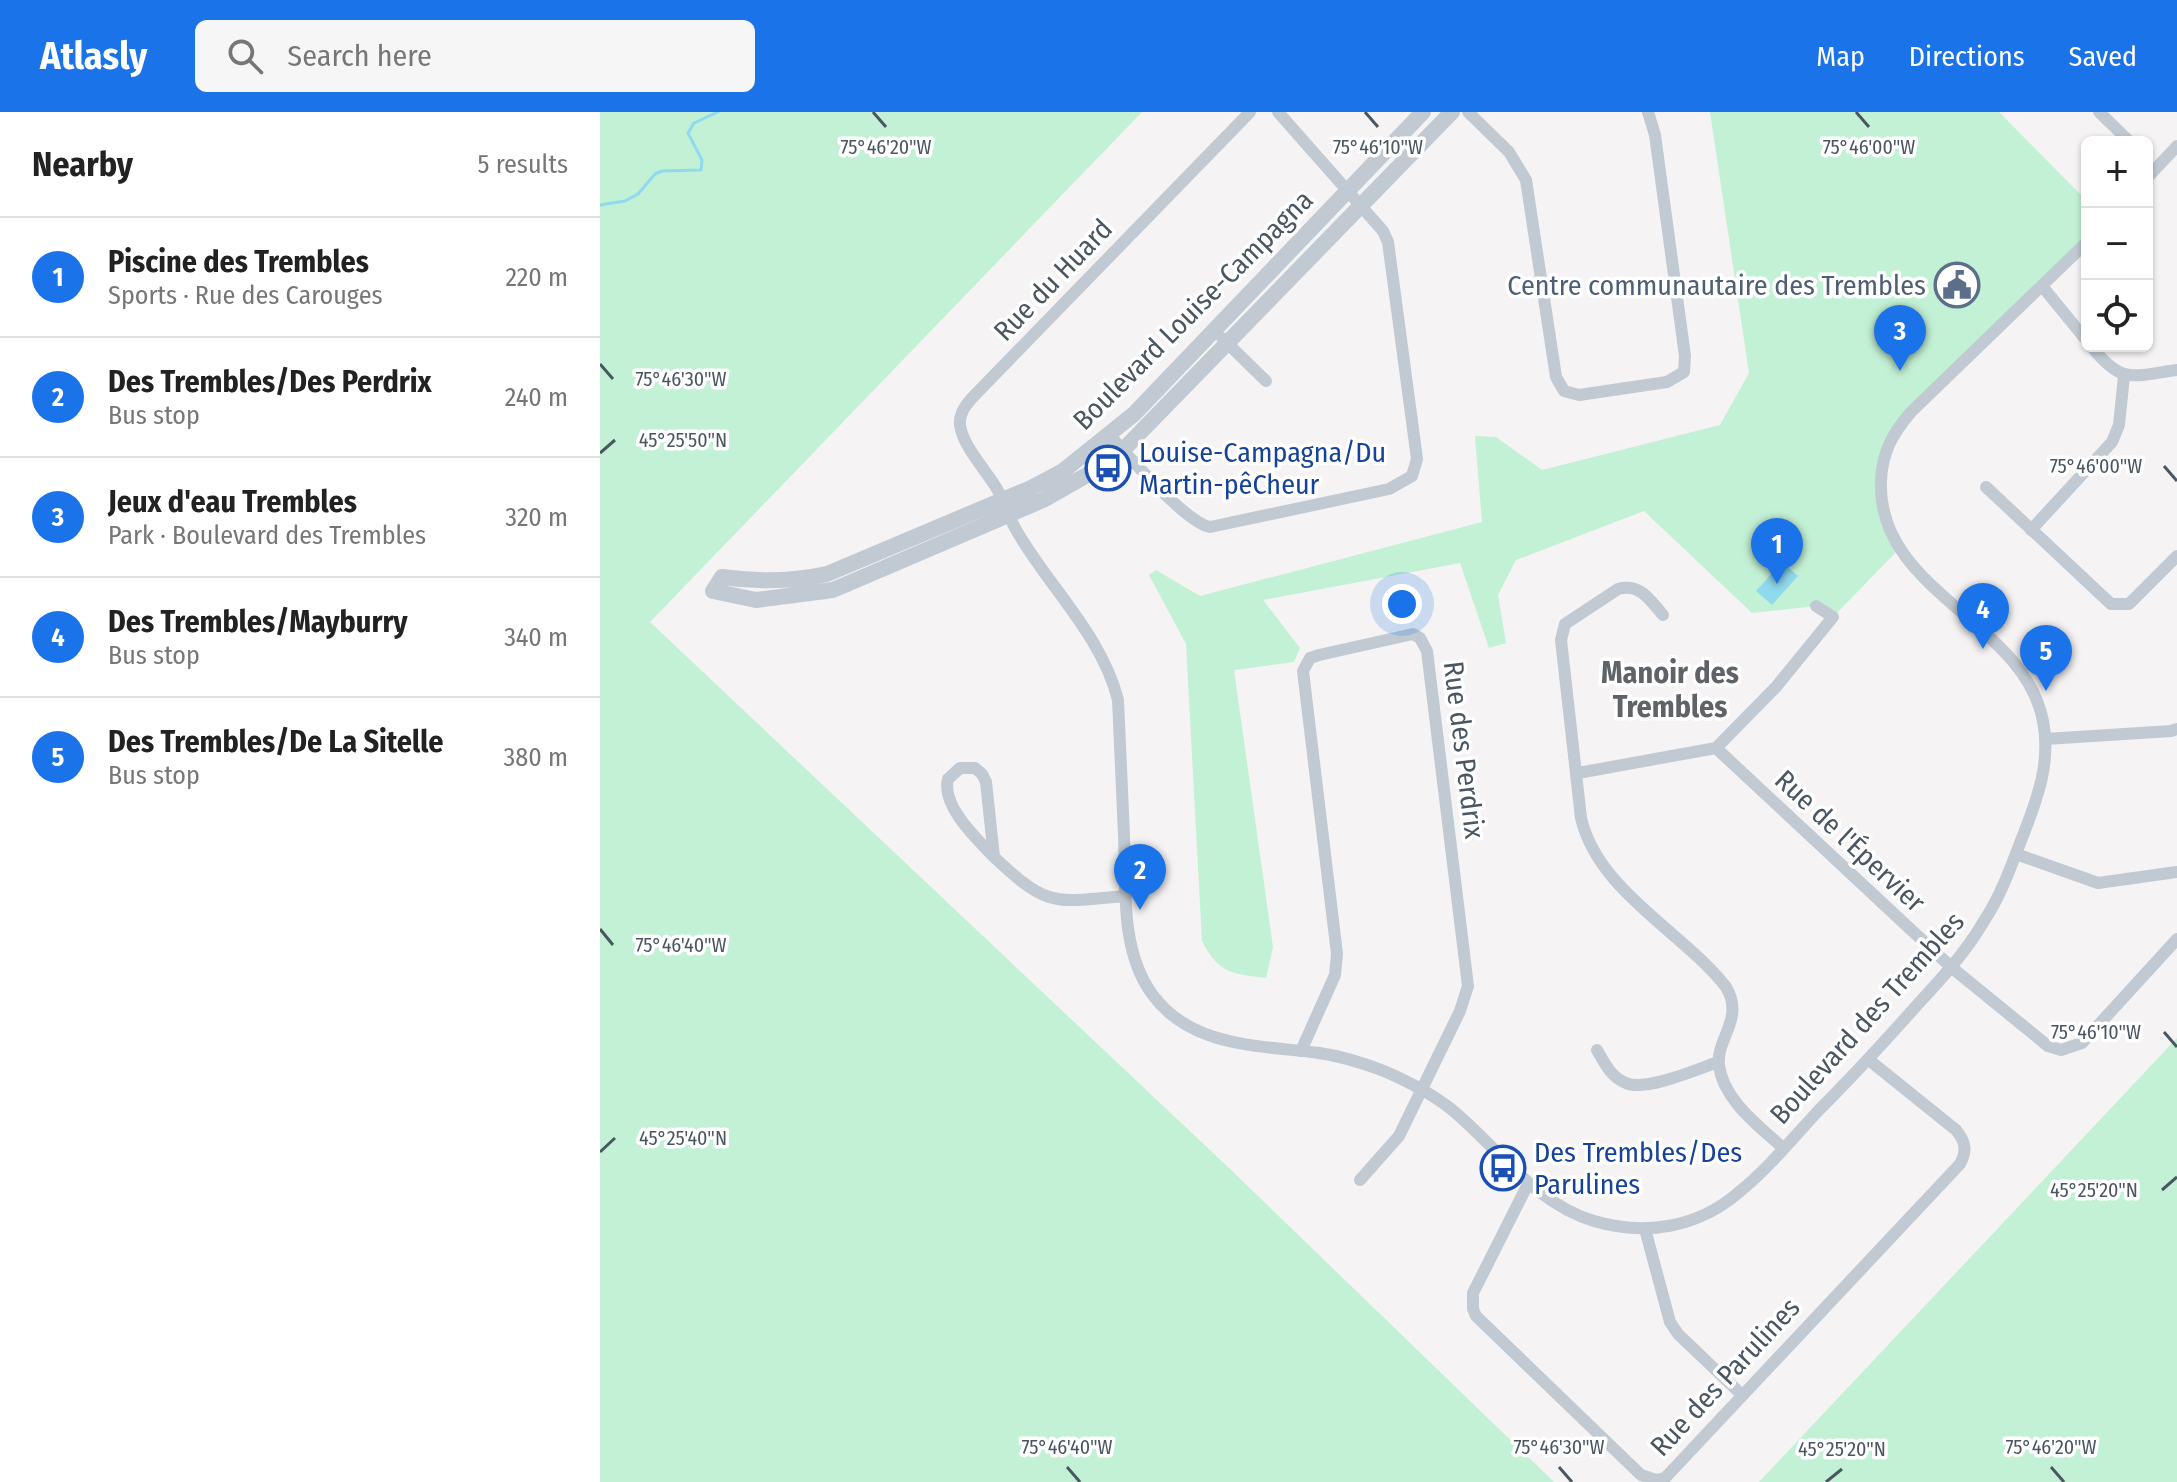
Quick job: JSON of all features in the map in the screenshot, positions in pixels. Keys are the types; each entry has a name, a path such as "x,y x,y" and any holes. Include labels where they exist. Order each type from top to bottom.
{"street":[{"name":"Rue du Huard","path":"1006,507 961,429 961,414 965,406 1250,112"},
{"path":"1110,436 1187,515 1210,527 1389,489 1412,476 1417,459 1388,242 1383,231 1278,112"},
{"name":"Boulevard Louise-Campagna","path":"1423,112 1353,199 1227,343 1123,450 1068,488 1006,507 827,574 757,582 722,577 713,591 756,600 833,590 1006,507 1063,471 1110,436 1214,330 1353,199 1452,112"},
{"path":"1468,112 1509,152 1526,180 1556,377 1564,391 1579,395 1667,382 1684,372 1685,356 1657,151 1648,112"},
{"path":"2099,112 2124,136"},
{"path":"2153,171 2177,146"},
{"path":"2153,163 2157,167"},
{"name":"Boulevard des Trembles","path":"1006,507 1015,528 1100,653 1114,682 1118,700 1126,896 1134,960 1148,989 1166,1011 1188,1028 1213,1039 1358,1062 1421,1089 1460,1117 1528,1184 1558,1206 1580,1216 1615,1226 1645,1229 1688,1222 1719,1208 1750,1183 1869,1060 1951,967 1987,918 2016,854 2042,785 2046,739 2040,707 2023,673 1910,561 1892,535 1881,494 1882,464 1885,450 1899,426 2081,248"},
{"path":"2042,286 2081,334"},
{"path":"1214,330 1266,381"},
{"path":"2096,352 2105,363 2124,376 2177,370"},
{"path":"2031,530 2112,442 2119,425 2124,376"},
{"path":"1986,487 2111,604 2129,604 2177,556"},
{"path":"1663,615 1640,591 1627,587 1608,595 1565,624 1561,640 1583,827 1605,870 1721,980 1731,996 1732,1016 1718,1062 1731,1096 1783,1148"},
{"path":"1578,773 1716,748 1776,687 1833,617 1816,606"},
{"name":"Rue des Perdrix","path":"1301,1051 1335,975 1337,954 1303,671 1310,658 1413,634 1420,638 1427,651 1468,986 1460,1011 1421,1089"},
{"path":"2046,739 2177,729"},
{"name":"Rue de l'Épervier","path":"1716,748 1951,967 2048,1046 2061,1050 2082,1043 2177,939"},
{"path":"994,857 986,782 975,768 960,768 948,779 947,795 974,836 994,857 1031,890 1055,900 1126,896"},
{"path":"2016,854 2098,883 2177,872"},
{"path":"1597,1050 1614,1076 1630,1085 1649,1084 1718,1062"},
{"name":"Rue des Parulines","path":"1528,1184 1473,1293 1473,1309 1480,1322 1641,1475 1665,1478 1960,1164 1965,1155 1963,1138 1956,1130 1869,1060"},
{"path":"1360,1180 1399,1136 1421,1089"},
{"path":"1645,1229 1670,1322 1678,1334 1742,1395"}],"green space":[{"path":"600,112 1142,112 650,622 1230,1169 1554,1482 600,1482"},
{"path":"1710,112 1999,112 2081,195 2081,248 1899,425 1881,479 1900,548 1833,617 1816,606 1752,613 1644,511 1516,560 1498,595 1506,643 1489,648 1460,563 1263,600 1300,648 1294,662 1234,670 1273,947 1266,978 1244,975 1220,966 1202,941 1186,644 1149,575 1156,570 1200,596 1482,522 1475,436 1496,437 1542,470 1720,425 1749,373"},
{"path":"2177,1038 2177,1482 1759,1482"}],"water":[{"path":"1782,562 1798,576 1772,605 1756,591"}],"waterway":[{"path":"600,205 625,201 638,194 655,174 662,171 701,170 702,160 688,133 694,123 718,112"}],"place":[{"name":"Centre communautaire des Trembles","path":"1957,285"},
{"name":"Jeux d'eau Trembles","path":"1900,371"},
{"name":"Louise-Campagna/Du Martin-pêCheur","path":"1108,468"},
{"name":"Piscine des Trembles","path":"1777,584"},
{"name":"Des Trembles/Mayburry","path":"1983,649"},
{"name":"Des Trembles/De La Sitelle","path":"2046,691"},
{"name":"Des Trembles/Des Perdrix","path":"1140,910"},
{"name":"Des Trembles/Des Parulines","path":"1503,1168"}],"district":[{"name":"Manoir des Trembles","path":"1670,690"}]}
